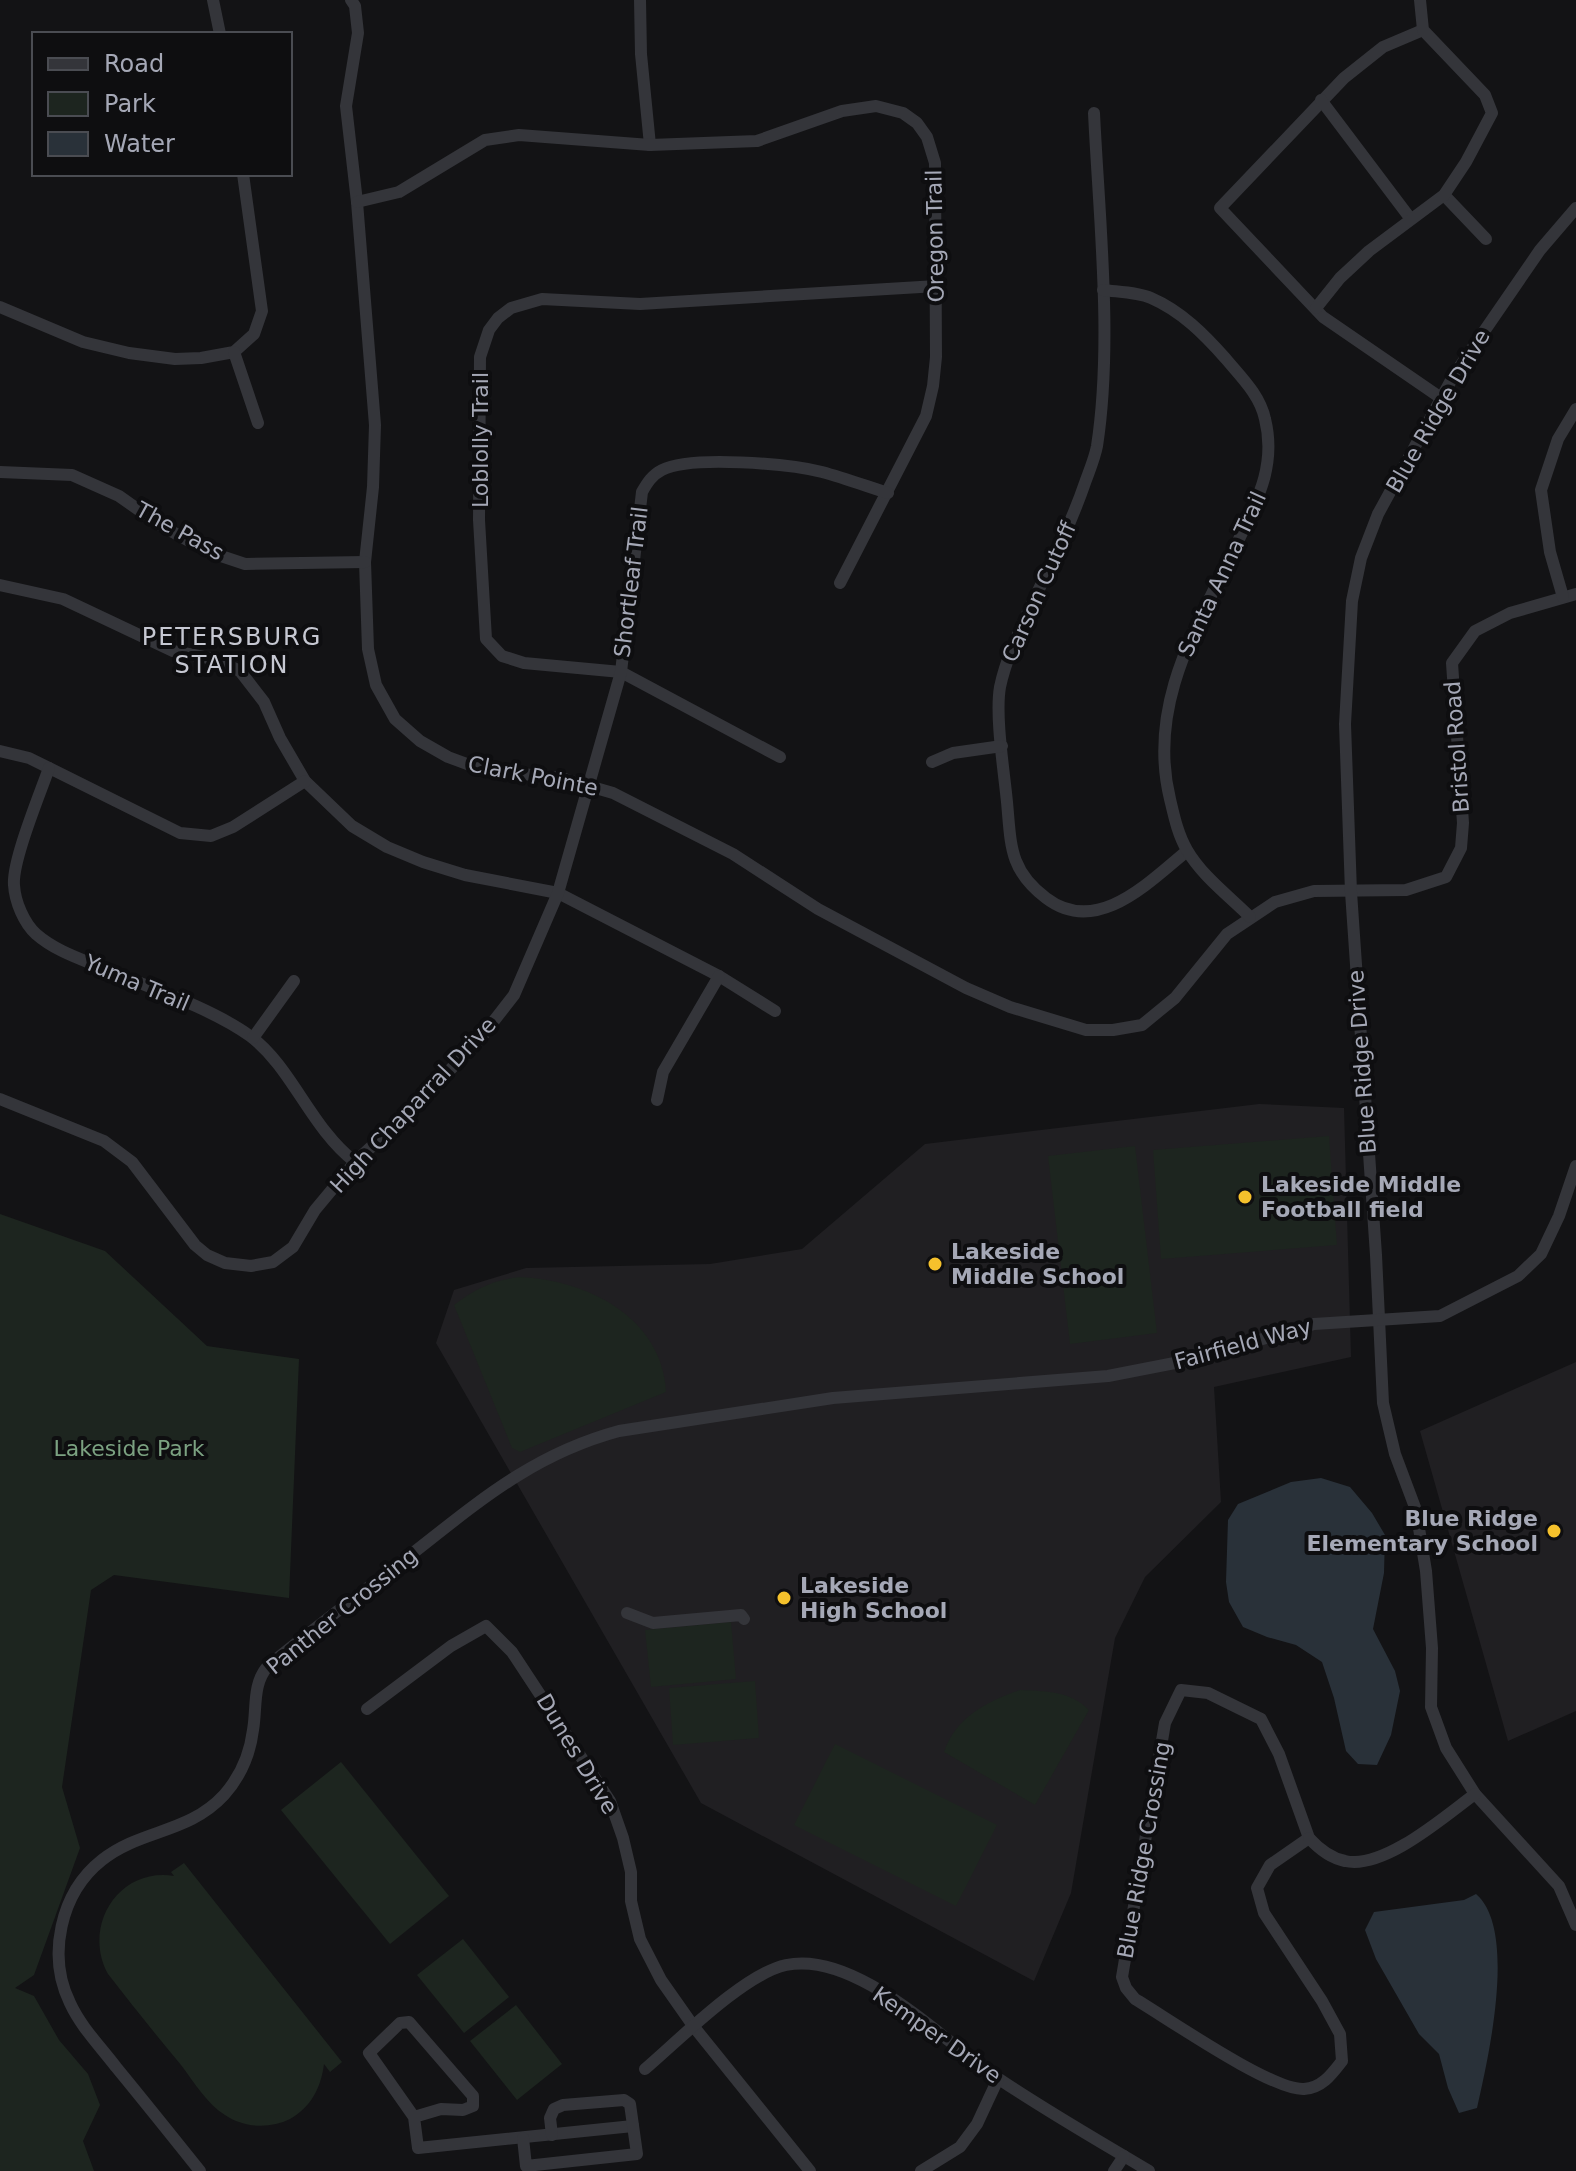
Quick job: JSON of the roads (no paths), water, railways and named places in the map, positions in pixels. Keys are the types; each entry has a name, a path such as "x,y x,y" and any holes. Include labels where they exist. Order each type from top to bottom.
{"street":[{"path":"213,0 220,32"},
{"name":"Clark Pointe","path":"351,0 355,6 358,33 346,106 375,425 373,487 365,562 368,649 376,685 395,719 448,757 483,770 588,784 645,808 733,854 818,909 966,988 1010,1007 1086,1030 1113,1030 1142,1025 1161,1012 1227,934 1275,902 1314,891 1351,892"},
{"path":"640,0 641,54 650,145"},
{"path":"1316,308 1340,278 1410,218 1444,195 1492,113 1485,95 1423,30 1420,0"},
{"path":"1423,30 1383,47 1321,100 1292,135 1220,208 1323,317 1441,398"},
{"path":"1321,100 1410,218"},
{"name":"Oregon Trail","path":"357,202 399,192 485,140 519,135 650,145 757,141 842,111 876,106 903,113 917,123 927,137 935,163 937,286 933,386 926,416 840,583"},
{"name":"Carson Cutoff","path":"1094,113 1103,290 1103,388 1097,448 1076,511 1007,659 999,691 1012,846 1017,869 1037,891 1052,903 1073,911 1099,911 1122,901 1187,851"},
{"path":"0,307 83,342 129,353 175,359 234,352 254,334 262,311 243,176"},
{"path":"1444,195 1486,239"},
{"name":"Blue Ridge Drive","path":"1576,208 1540,250 1454,375 1378,514 1361,558 1352,601 1345,724 1351,892 1383,1403 1395,1454 1416,1510 1426,1571 1432,1648 1431,1707 1446,1748 1475,1794 1559,1886 1576,1925"},
{"name":"Loblolly Trail","path":"780,757 621,672 524,663 502,656 486,639 479,520 480,357 489,330 511,308 542,299 640,304 937,286"},
{"name":"Santa Anna Trail","path":"1103,290 1149,297 1185,317 1248,385 1265,419 1269,450 1264,487 1177,670 1166,706 1163,746 1166,786 1187,851 1250,917"},
{"path":"234,352 258,423"},
{"path":"1570,595 1550,552 1541,490 1558,439 1576,409"},
{"name":"Shortleaf Trail","path":"588,784 621,672 642,492 648,480 664,469 707,463 779,466 820,471 888,493"},
{"name":"The Pass","path":"0,472 72,475 119,496 160,525 209,552 245,564 365,562"},
{"path":"0,585 63,599 173,651 214,659 240,671 264,702 305,781 352,826 387,847 465,875 558,893 719,976 775,1011"},
{"name":"Bristol Road","path":"1351,892 1406,890 1446,877 1461,848 1463,823 1452,663 1475,631 1510,613 1570,595"},
{"path":"932,762 953,753 1002,746"},
{"path":"0,751 29,758 180,833 211,836 233,827 305,781"},
{"name":"Yuma Trail","path":"49,768 15,872 17,899 25,920 34,932 72,956 230,1022 253,1038 270,1055 336,1147 355,1162"},
{"name":"High Chaparral Drive","path":"0,1099 104,1141 132,1162 195,1245 207,1255 225,1263 251,1266 273,1262 293,1247 315,1210 355,1162 479,1040 514,995 558,893 588,784"},
{"path":"657,1100 663,1072 719,976"},
{"path":"253,1038 294,981"},
{"name":"Fairfield Way","path":"833,1398 1108,1376 1190,1360 1314,1324 1440,1316 1518,1276 1541,1254 1559,1216 1576,1166"},
{"name":"Panther Crossing","path":"200,2171 80,2021 62,1982 59,1943 62,1925 76,1891 93,1867 130,1842 173,1829 213,1807 240,1774 250,1746 259,1681 268,1666 524,1470 566,1449 619,1431 833,1398"},
{"path":"627,1613 653,1623 741,1615 744,1619"},
{"name":"Dunes Drive","path":"367,1709 451,1646 486,1626 512,1652 610,1801 631,1872 631,1901 640,1939 661,1980 694,2027"},
{"name":"Blue Ridge Crossing","path":"1181,1690 1208,1693 1261,1719 1279,1754 1309,1838 1270,1865 1257,1888 1264,1913 1340,2034 1342,2061 1329,2080 1304,2089 1276,2084 1135,1999 1122,1977 1165,1723 1181,1690"},
{"path":"1309,1838 1323,1852 1345,1861 1362,1862 1379,1858 1475,1794"},
{"name":"Kemper Drive","path":"645,2069 731,1994 783,1966 813,1963 836,1969 895,2000 998,2079 1149,2171"},
{"path":"414,2117 441,2109 463,2110 473,2106 473,2096 409,2022 400,2023 369,2053 414,2117 418,2148 633,2126"},
{"path":"694,2027 810,2171"},
{"path":"921,2171 960,2147 977,2124 998,2079"},
{"path":"523,2138 526,2166 637,2154 630,2104 624,2100 563,2105 554,2109 550,2118 552,2135"},
{"path":"1114,2171 1124,2156"}],"water":[{"path":"1321,1478 1350,1487 1372,1513 1385,1535 1384,1573 1373,1629 1395,1671 1400,1691 1391,1735 1377,1765 1358,1764 1346,1751 1322,1662 1296,1645 1243,1627 1229,1602 1226,1582 1228,1520 1238,1504 1291,1482"},
{"path":"1476,1894 1489,1912 1495,1936 1498,1965 1496,1996 1477,2108 1459,2113 1439,2054 1419,2034 1376,1959 1365,1930 1374,1912 1464,1900"}],"place":[{"name":"Lakeside Middle Football field","path":"1245,1197"},
{"name":"Lakeside Middle School","path":"935,1264"},
{"name":"Blue Ridge Elementary School","path":"1554,1531"},
{"name":"Lakeside High School","path":"784,1598"}],"district":[{"name":"PETERSBURG STATION","path":"232,651"}],"park label":[{"name":"Lakeside Park","path":"129,1448"}]}
